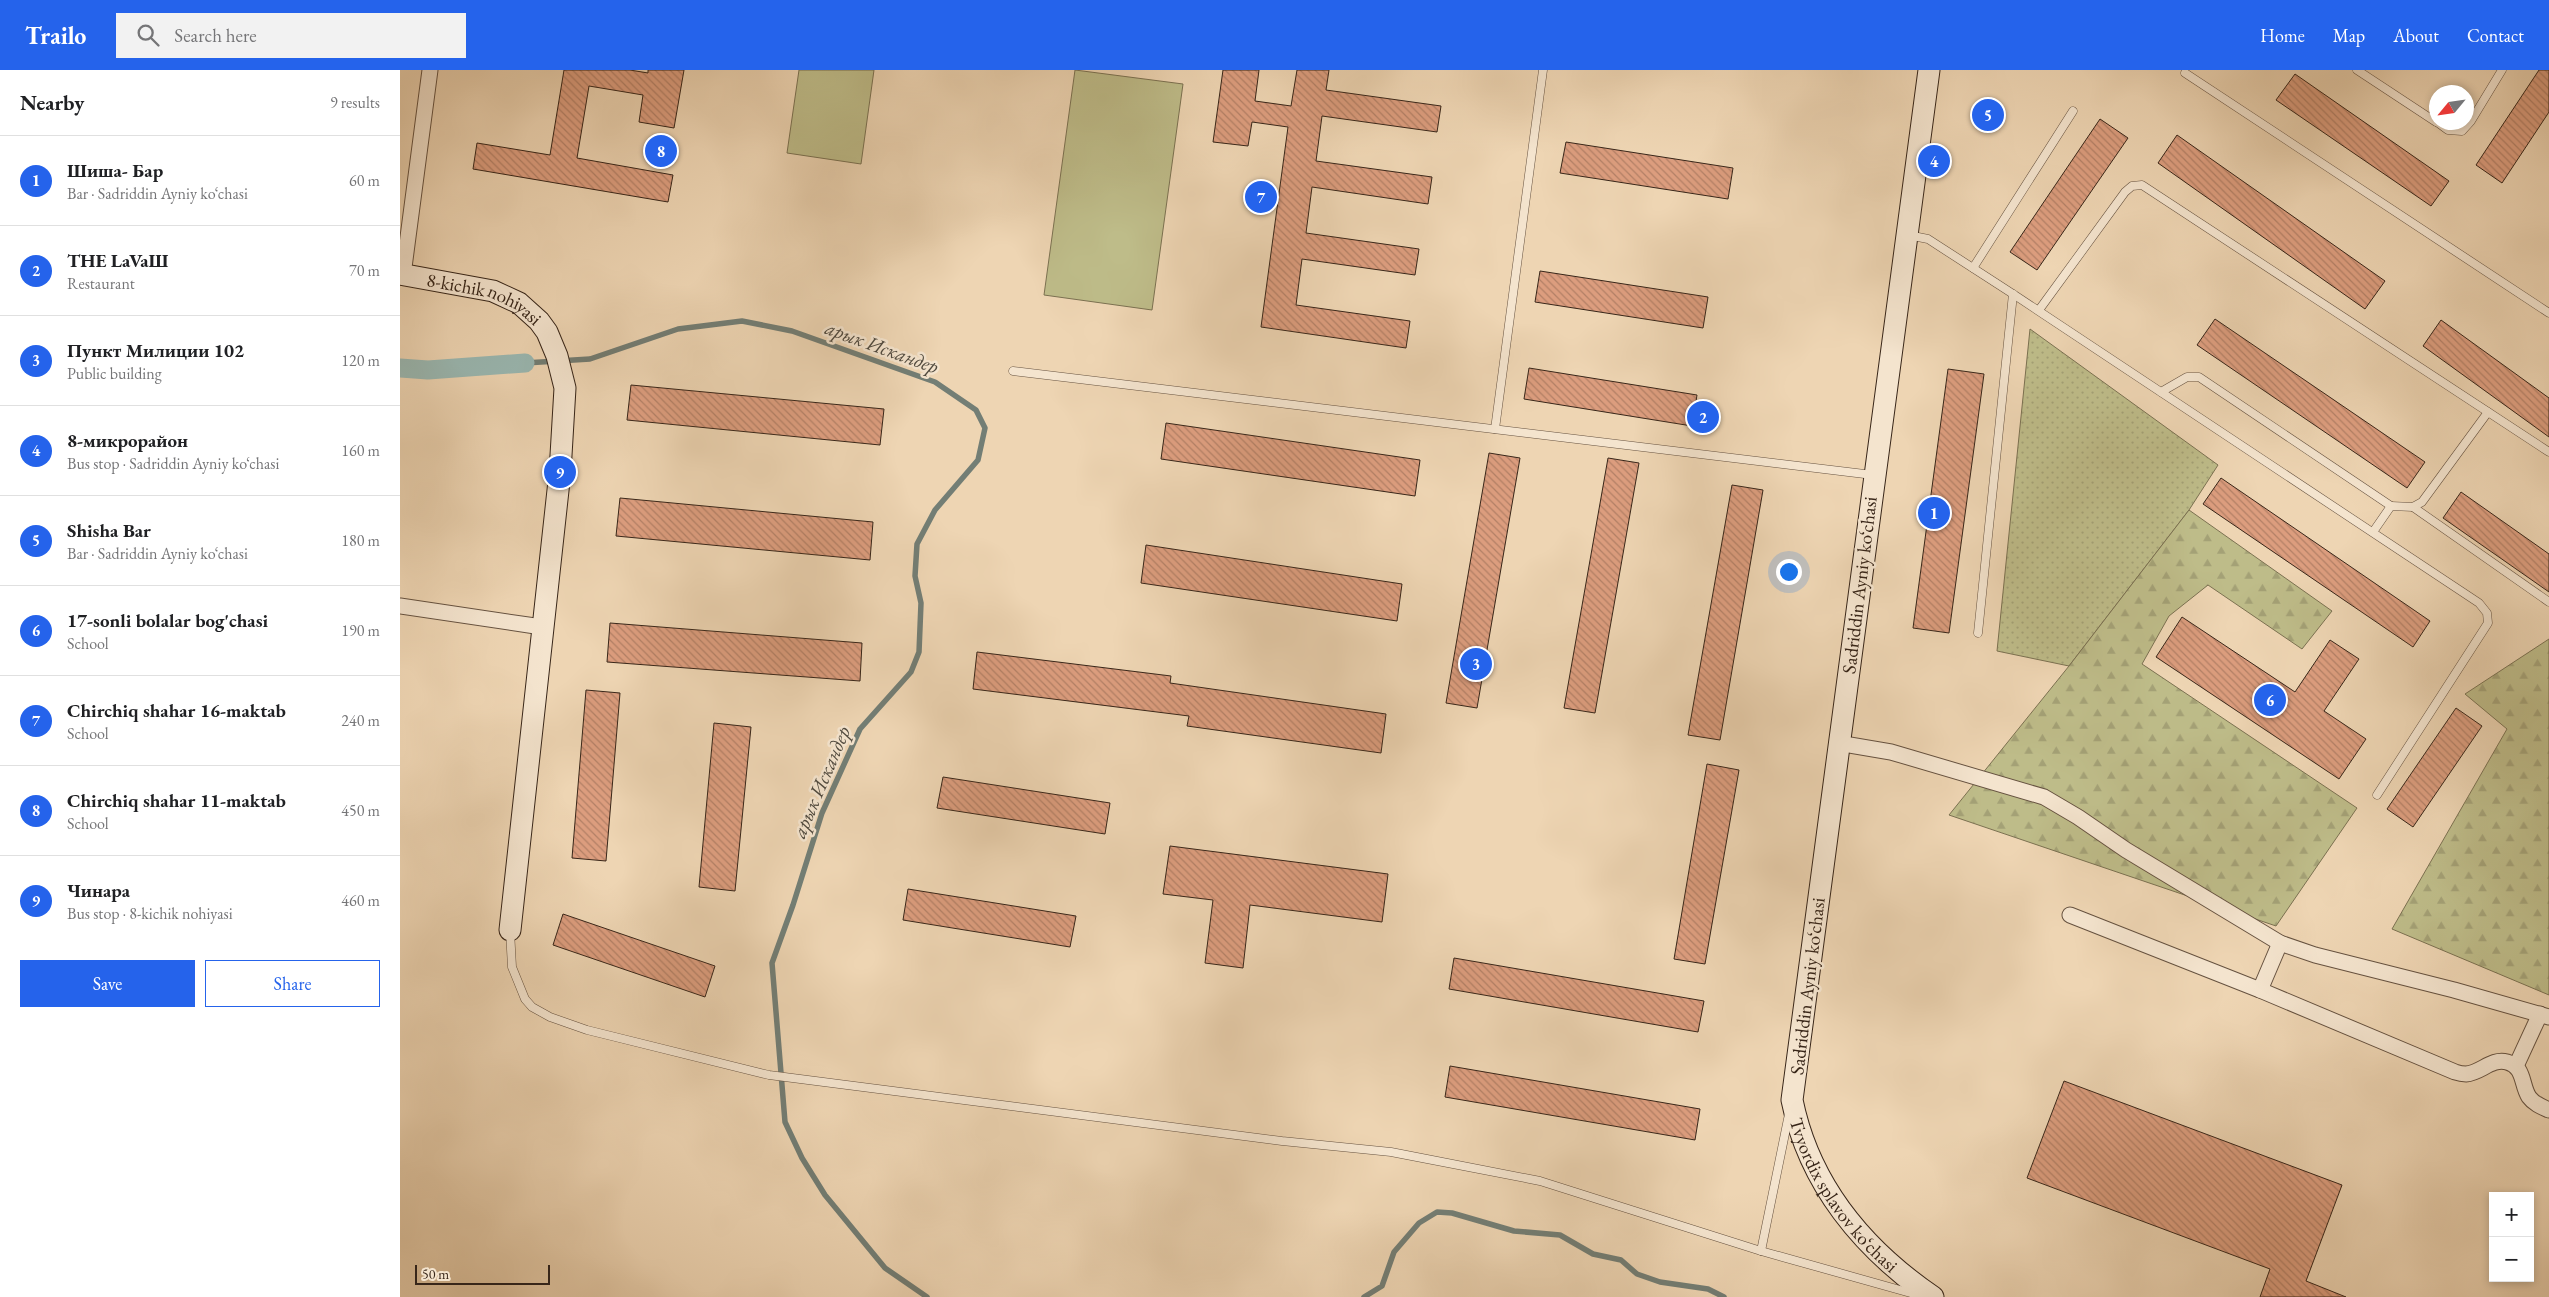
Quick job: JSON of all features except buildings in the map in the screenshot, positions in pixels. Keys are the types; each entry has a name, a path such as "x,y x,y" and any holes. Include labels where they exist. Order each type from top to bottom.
{"street":[{"path":"401,274 430,70"},
{"name":"Sadriddin Ayniy ko‘chasi","path":"1792,1100 1873,475 1929,70"},
{"name":"8-kichik nohiyasi","path":"401,274 493,291 506,296 530,311 547,332 553,345 565,388 560,472 510,930"},
{"path":"400,606 542,627"},
{"path":"1838,742 1892,752 2044,798 2280,944 2545,1016 2516,1066"},
{"path":"2070,915 2260,990 2454,1072 2466,1074 2494,1062 2507,1062 2516,1066 2522,1074 2529,1096 2536,1104 2549,1110"},
{"path":"2260,990 2280,944"},
{"name":"Tvyordix splavov ko‘chasi","path":"1792,1100 1798,1130 1810,1157 1824,1186 1842,1212 1885,1260 1933,1297"}],"lane":[{"path":"1496,429 1542,70"},
{"path":"2357,70 2429,117"},
{"path":"2474,116 2502,70"},
{"path":"2185,73 2549,313"},
{"path":"1973,268 2073,111"},
{"path":"2448,130 2463,130"},
{"path":"2039,310 2125,192 2132,186 2142,185 2549,452"},
{"path":"1906,234 1928,239 2039,310 2479,602 2486,613 2488,623 2376,795"},
{"path":"1978,633 2013,294"},
{"path":"1013,371 1873,475"},
{"path":"2161,392 2175,381 2187,377 2199,377 2391,506 2413,507 2549,602"},
{"path":"2413,507 2432,492 2488,412"},
{"path":"2373,532 2391,506"},
{"path":"510,930 510,953 517,984 525,999 540,1012 577,1028 769,1075 1282,1141 1391,1152 1540,1181 1761,1251 1925,1297"},
{"path":"1761,1251 1792,1100"}],"green space":[{"path":"799,70 874,70 861,164 787,153"},
{"path":"1075,70 1183,84 1152,310 1044,295"},
{"path":"2030,329 2218,465 2189,510 2069,666 1997,651"},
{"path":"2189,510 2332,611 2302,649 2208,585 2169,616 2142,664 2357,808 2276,926 1949,815 2069,666"},
{"path":"2549,639 2549,995 2392,929 2507,729 2465,694"}],"waterway":[{"name":"арык Искандер","path":"525,363 590,359 678,329 742,321 792,331 935,382 976,410 985,428 978,460 935,510 917,544 915,576 921,603 919,652 911,672 860,729 822,813 793,905 772,963 785,1122 802,1158 825,1195 885,1268 927,1297"},
{"path":"400,368 428,370 525,363"},
{"name":"арык Искандер","path":"1364,1297 1382,1286 1394,1252 1419,1223 1437,1212 1452,1213 1514,1231 1560,1235 1593,1254 1621,1260 1637,1274 1660,1282 1708,1289 1724,1297"}],"place":[{"name":"Shisha Bar","path":"1988,115"},
{"name":"Chirchiq shahar 11-maktab","path":"661,151"},
{"name":"8-микрорайон","path":"1934,161"},
{"name":"Chirchiq shahar 16-maktab","path":"1261,197"},
{"name":"THE LaVaШ","path":"1703,417"},
{"name":"Чинара","path":"560,472"},
{"name":"Шиша- Бар","path":"1934,513"},
{"name":"Пункт Милиции 102","path":"1476,664"},
{"name":"17-sonli bolalar bog'chasi","path":"2270,700"}]}
